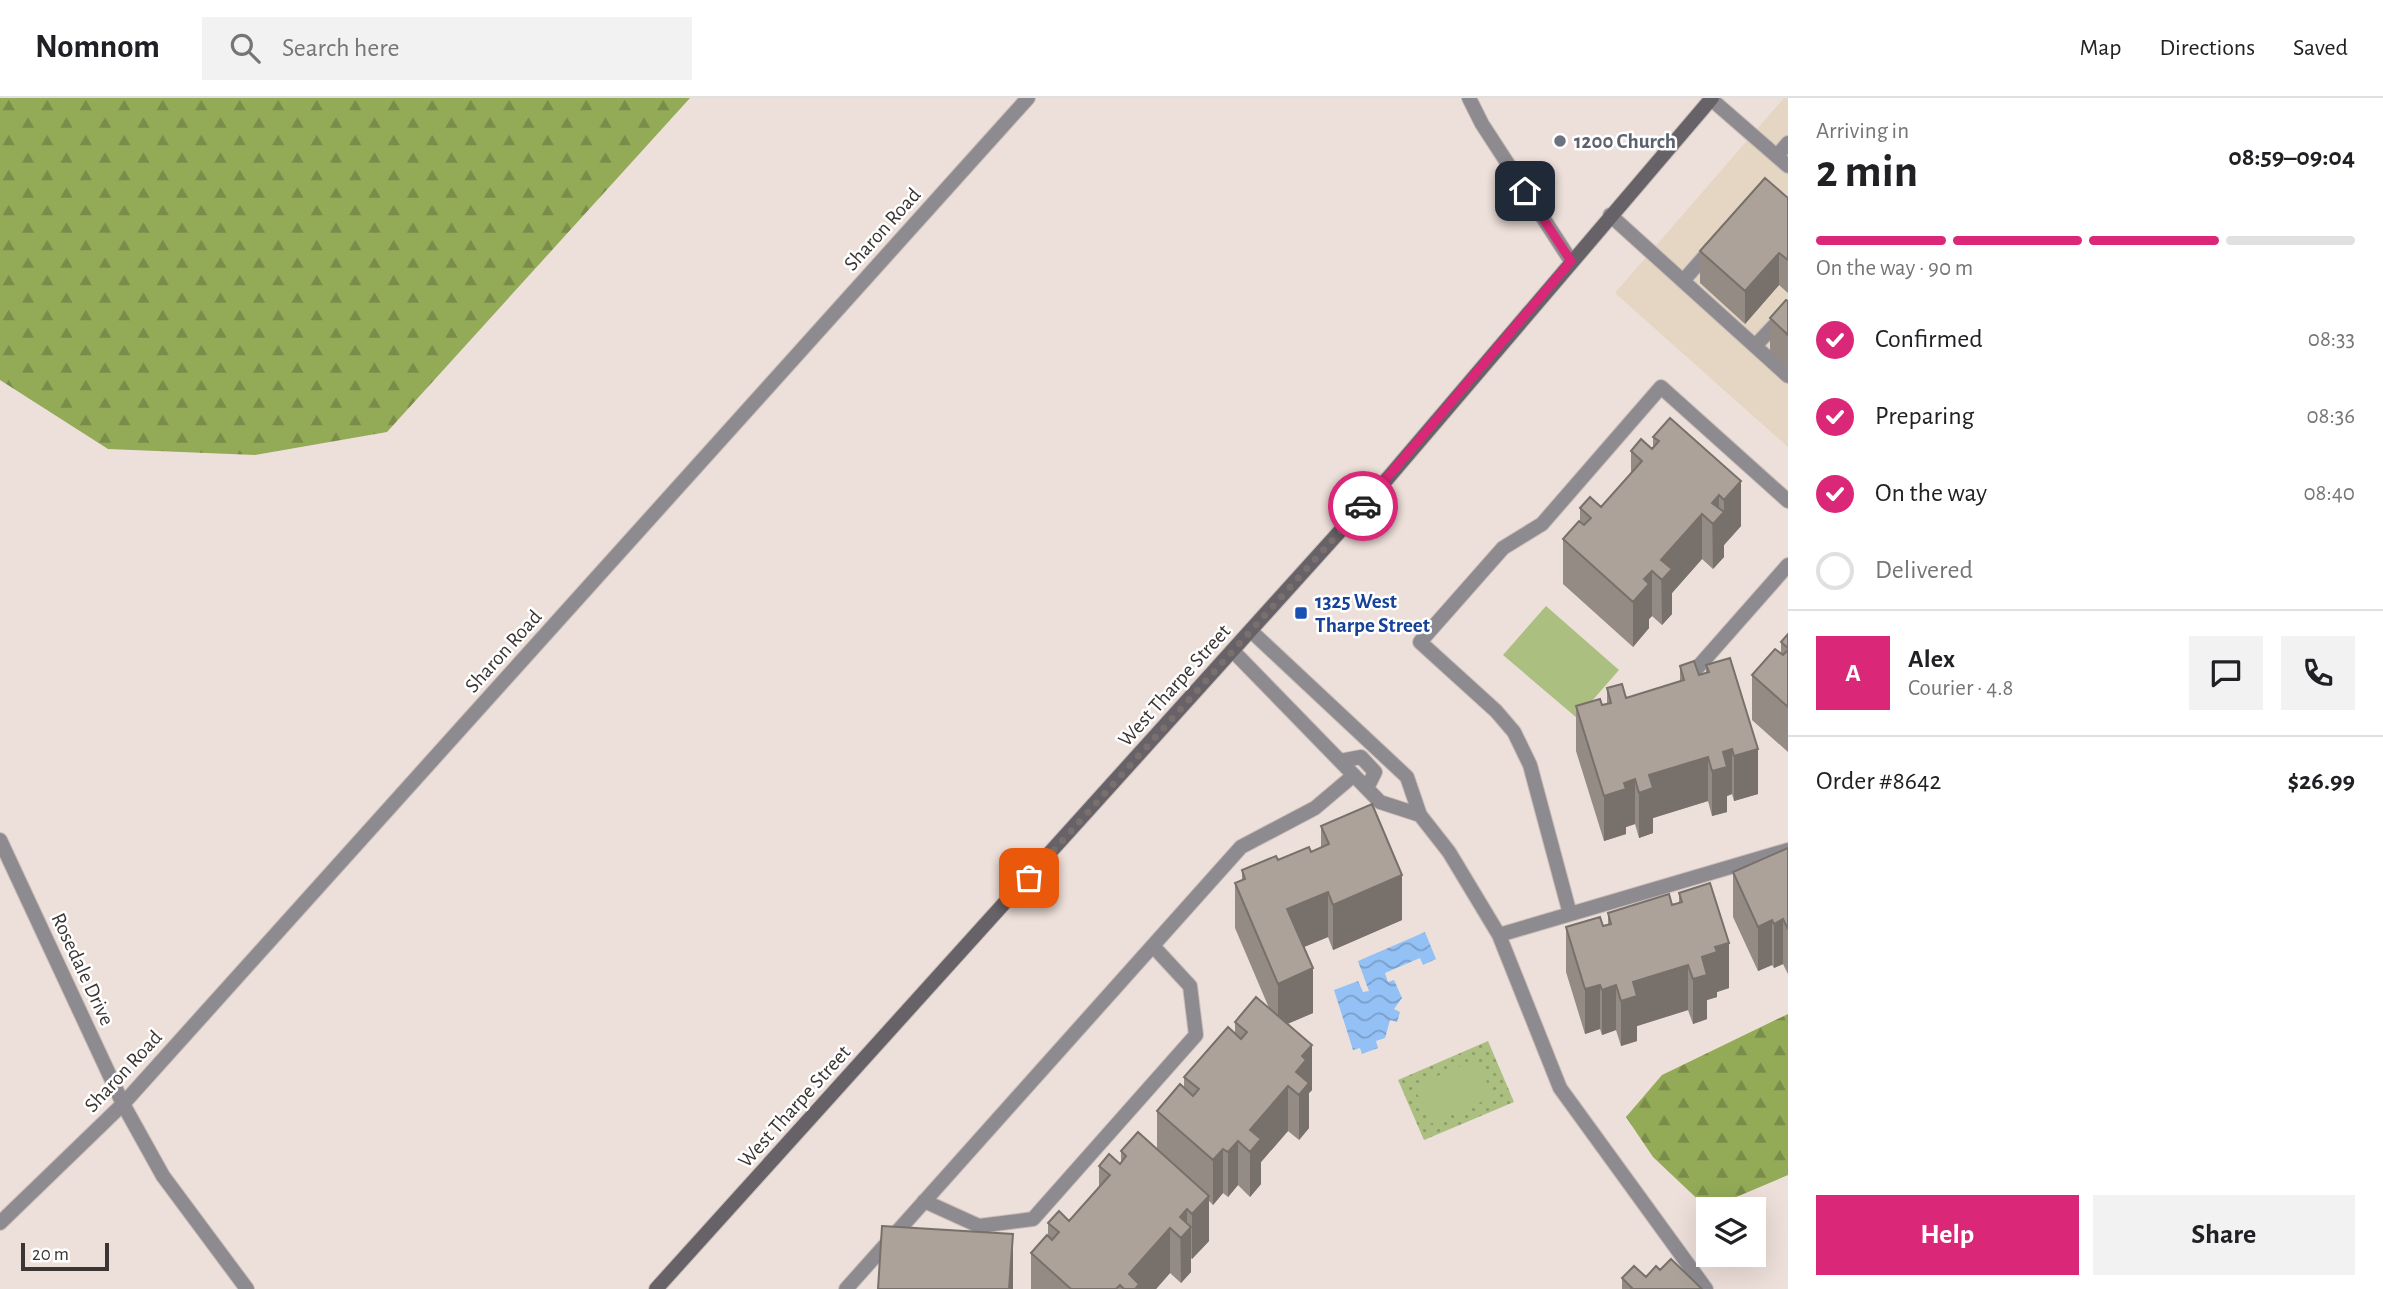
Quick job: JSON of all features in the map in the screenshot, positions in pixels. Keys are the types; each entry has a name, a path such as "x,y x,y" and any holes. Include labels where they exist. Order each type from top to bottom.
{"main road":[{"name":"West Tharpe Street","path":"656,1289 1388,478 1711,99"}],"street":[{"name":"Sharon Road","path":"0,1223 123,1104 1028,98"},
{"path":"1469,98 1482,124 1571,261"},
{"path":"1711,99 1782,161 1788,143"},
{"path":"1610,215 1788,376"},
{"path":"1683,281 1725,233"},
{"path":"1755,346 1788,310"},
{"path":"1570,914 1530,765 1514,732 1496,711 1420,642 1503,548 1542,524 1661,387 1788,502"},
{"path":"1691,675 1788,565"},
{"path":"1251,631 1407,777 1420,815 1449,852 1499,935 1560,1088 1706,1289"},
{"path":"1233,651 1380,802 1420,815"},
{"path":"1340,761 1361,757 1375,772 1367,788"},
{"path":"846,1289 1241,847 1315,808 1354,775"},
{"name":"Rosedale Drive","path":"0,840 123,1104 163,1176 247,1289"},
{"path":"1499,935 1788,850"},
{"path":"924,1201 979,1226 1033,1219 1042,1209 1196,1035 1190,986 1153,946"}],"shaded area":[{"path":"1784,98 1788,98 1788,447 1615,293"}],"green space":[{"path":"0,98 690,98 387,432 255,455 108,449 0,380"},
{"path":"1546,606 1619,670 1577,718 1503,655"},
{"path":"1788,1014 1788,1175 1736,1197 1696,1198 1653,1157 1626,1117 1662,1075"},
{"path":"1488,1041 1514,1102 1424,1140 1398,1080"},
{"path":"1477,1059 1493,1097 1430,1124 1414,1086"}],"water":[{"path":"1425,932 1436,959 1423,965 1420,958 1385,973 1388,982 1394,980 1402,998 1394,1009 1400,1012 1397,1022 1390,1020 1385,1038 1376,1041 1378,1048 1362,1054 1360,1048 1353,1050 1334,990 1358,981 1363,992 1369,991 1358,961"}],"building":[{"path":"1765,178 1788,198 1788,260 1779,253 1745,291 1700,251"},
{"path":"1786,300 1788,301 1788,335 1770,318"},
{"path":"1670,418 1741,481 1724,500 1719,495 1712,503 1724,512 1713,524 1702,514 1661,560 1672,569 1662,580 1652,571 1644,579 1649,584 1633,602 1563,539 1579,521 1584,525 1591,518 1580,508 1590,497 1601,507 1642,461 1631,451 1641,439 1652,449 1659,441 1653,437"},
{"path":"1788,634 1788,648 1781,642"},
{"path":"1775,649 1783,655 1788,650 1788,707 1752,675"},
{"path":"1730,658 1758,749 1734,756 1732,749 1723,752 1727,767 1712,771 1708,757 1649,775 1653,788 1639,793 1635,779 1624,783 1626,789 1604,796 1576,706 1600,699 1602,705 1611,703 1607,688 1622,684 1626,698 1684,680 1680,666 1694,661 1699,675 1709,672 1706,665"},
{"path":"1372,804 1402,875 1333,905 1328,892 1287,909 1313,968 1278,984 1235,883 1245,879 1242,870 1276,856 1278,860 1309,847 1311,852 1329,844 1321,826"},
{"path":"1788,848 1788,929 1783,919 1774,924 1772,920 1758,927 1733,872"},
{"path":"1710,883 1729,943 1715,947 1717,952 1702,957 1707,975 1693,979 1688,965 1633,982 1637,996 1621,1001 1616,985 1602,990 1600,985 1585,989 1566,927 1600,917 1603,926 1611,924 1608,913 1669,894 1672,905 1682,902 1679,893"},
{"path":"1256,997 1312,1045 1302,1056 1306,1060 1296,1072 1309,1083 1299,1095 1288,1086 1250,1130 1261,1139 1250,1152 1238,1141 1228,1152 1223,1149 1213,1160 1157,1111 1180,1084 1193,1096 1199,1089 1184,1077 1228,1027 1241,1039 1247,1032 1235,1022"},
{"path":"1138,1132 1209,1196 1192,1214 1187,1209 1180,1217 1191,1227 1181,1238 1170,1228 1129,1274 1139,1284 1135,1289 1124,1289 1120,1285 1116,1289 1071,1289 1031,1253 1047,1235 1052,1240 1059,1232 1048,1223 1059,1211 1069,1221 1110,1175 1099,1166 1109,1154 1120,1164 1126,1156 1121,1151"},
{"path":"882,1226 1013,1234 1009,1289 878,1289"},
{"path":"1671,1259 1702,1289 1631,1289 1622,1278 1634,1266 1646,1277 1656,1266 1660,1270"}],"way so far":[{"path":"1029,878 1363,506"}],"place":[{"name":"1200 Church","path":"1560,141"},
{"name":"1325 West Tharpe Street","path":"1301,613"}],"route":[{"path":"1363,506 1571,261 1525,191"}]}
